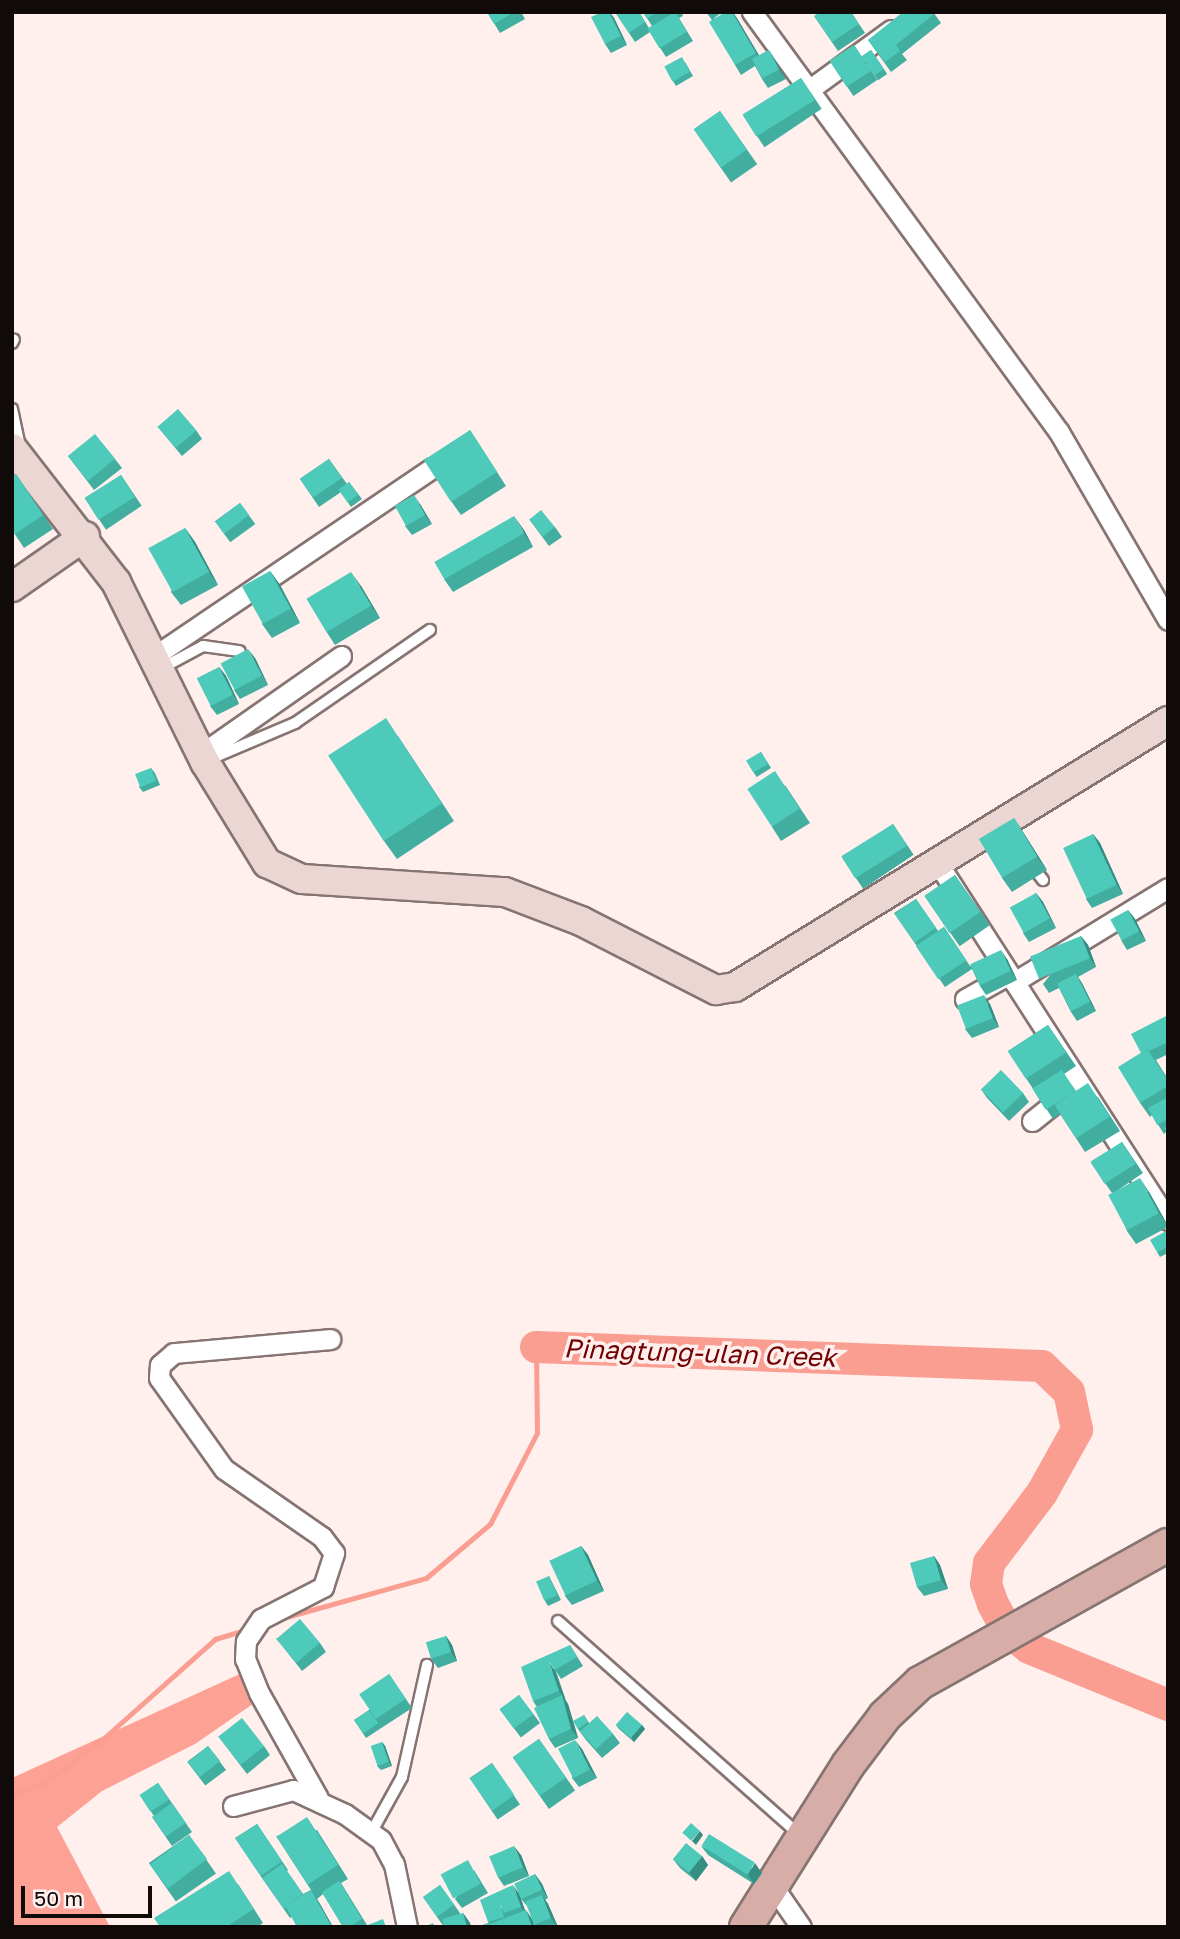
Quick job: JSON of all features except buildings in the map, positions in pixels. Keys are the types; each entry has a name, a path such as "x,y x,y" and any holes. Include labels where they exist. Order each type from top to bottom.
{"main road":[{"path":"746,1927 885,1716 959,1657 1168,1545"}],"street":[{"path":"752,12 1059,432 1168,620"},
{"path":"810,89 896,26"},
{"path":"18,454 85,536 116,582 154,665 250,840 284,874 505,892 582,921 716,990 735,987 937,862 995,832 1168,721"},
{"path":"154,665 432,468"},
{"path":"12,587 85,536"},
{"path":"203,758 341,656"},
{"path":"937,862 1168,1220"},
{"path":"965,999 1012,978 1168,888"},
{"path":"1032,1121 1080,1083"},
{"path":"318,1798 259,1693 245,1659 246,1641 261,1619 323,1587 334,1553 323,1537 224,1469 164,1393 160,1365 174,1353 330,1339"},
{"path":"233,1806 293,1790 318,1798 371,1833 394,1864 407,1927"},
{"path":"772,1885 801,1927"}],"lane":[{"path":"12,409 18,454"},
{"path":"203,758 295,723 430,630"},
{"path":"154,665 203,646 240,651"},
{"path":"1018,855 1043,880"},
{"path":"558,1621 803,1838"},
{"path":"371,1833 402,1777 427,1665"}],"shaded area":[{"path":"242,1673 257,1701 195,1744 102,1791 57,1827 110,1927 12,1927 12,1778"}],"waterway":[{"name":"Pinagtung-ulan Creek","path":"279,1619 426,1578 490,1524 537,1433 536,1347"},
{"name":"Pinagtung-ulan Creek","path":"536,1347 1042,1366 1069,1392 1077,1430 1042,1493 989,1563 986,1584 993,1604 1007,1630 1029,1648 1168,1705"},
{"name":"Pinagtung-ulan Creek","path":"12,1796 50,1779 104,1738 215,1639 247,1629"}]}
